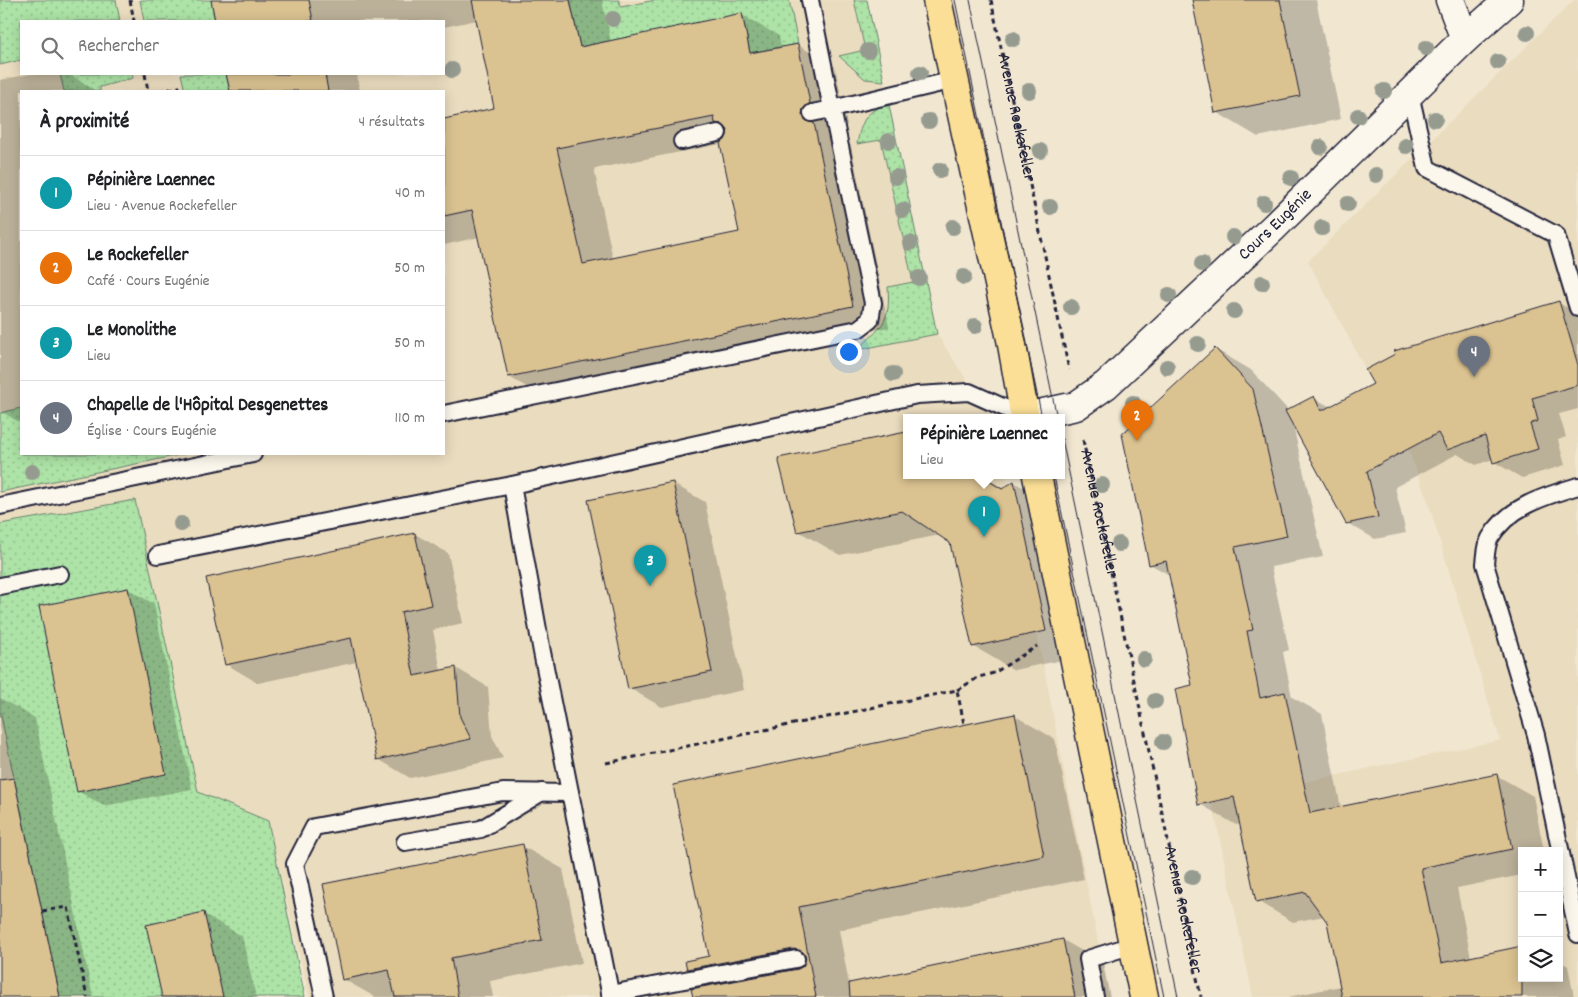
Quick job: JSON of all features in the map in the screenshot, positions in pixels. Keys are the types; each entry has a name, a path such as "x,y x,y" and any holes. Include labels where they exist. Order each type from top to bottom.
{"main road":[{"path":"937,0 1011,340 1024,414"},
{"path":"1038,479 1144,997"}],"street":[{"path":"1450,0 1465,40"},
{"name":"Cours Eugénie","path":"1042,414 1076,406 1106,385 1273,228 1465,40 1509,0"}],"lane":[{"path":"445,414 845,332 858,328 870,320 873,303 810,0"},
{"path":"812,113 954,80"},
{"path":"1410,94 1428,168 1556,235 1578,308"},
{"path":"682,141 718,133"},
{"path":"158,555 512,485 917,395 969,392 1016,414"},
{"path":"0,506 248,455"},
{"path":"512,485 570,793 611,996 796,959"},
{"path":"1578,486 1538,498 1507,516 1489,539 1485,564 1536,735 1578,934"},
{"path":"0,586 60,574"},
{"path":"324,997 295,864 314,827 503,792 570,793"},
{"path":"405,842 480,829 542,792"},
{"path":"1095,997 1088,959 1133,945"}],"path":[{"path":"130,0 134,20"},
{"name":"Avenue Rockefeller","path":"991,0 1201,997"},
{"path":"144,75 148,90"},
{"path":"165,90 179,87 180,90"},
{"path":"606,762 957,690 980,677 994,673 1038,645"},
{"path":"957,690 964,724"},
{"path":"42,911 68,907 87,997"}],"shaded area":[{"path":"0,0 867,0 937,334 988,414 903,414 903,479 1007,479 1109,997 309,997 276,854 305,997 0,997"},
{"path":"1574,0 1578,0 1578,997 1253,997 1212,802 1500,740 1428,502 1408,449 1308,261"}],"green space":[{"path":"0,0 116,0 120,20 20,20 20,60 0,65"},
{"path":"140,0 211,0 215,20 144,20"},
{"path":"570,0 619,0 621,7 655,0 789,0 798,44 750,53 742,14 580,47"},
{"path":"854,0 867,0 884,81 865,79 839,56 865,50"},
{"path":"60,75 132,75 133,78 100,87 100,90 64,90"},
{"path":"181,75 226,75 230,90 185,90"},
{"path":"889,105 937,334 857,350 872,336 886,317 889,299 888,287 913,282 881,140 857,144 860,130 869,114 874,110"},
{"path":"20,408 20,455 179,455 0,492 0,413"},
{"path":"135,500 198,792 268,821 305,997 60,997 0,711 0,524"}],"building":[{"path":"211,0 309,0 313,20 215,20"},
{"path":"472,0 570,0 580,47 742,13 750,53 798,44 810,103 803,109 802,115 808,122 814,123 853,306 508,377 472,210 445,216 445,119 494,108","holes":["714,117 715,123 721,124 728,130 725,140 720,143 739,232 583,264 557,148"]},
{"path":"1192,0 1280,0 1300,96 1215,113"},
{"path":"226,75 325,75 328,90 230,90"},
{"path":"1559,301 1578,365 1578,385 1532,398 1538,421 1530,424 1538,449 1493,463 1485,436 1447,450 1438,433 1367,471 1378,517 1346,524 1285,411 1314,396 1321,411 1373,384 1365,370 1395,354 1394,351"},
{"path":"1215,348 1253,389 1287,536 1235,547 1253,630 1247,631 1260,698 1285,692 1310,813 1497,774 1512,849 1421,868 1441,963 1518,947 1518,982 1522,982 1522,997 1342,997 1327,922 1305,892 1256,902 1234,797 1198,805 1175,689 1192,685 1166,561 1149,565 1122,434"},
{"path":"903,433 903,479 986,479 1002,489 1014,481 1046,631 972,647 950,543 902,511 797,532 778,458"},
{"path":"673,482 712,672 628,689 588,500"},
{"path":"415,533 431,605 401,612 414,676 456,667 460,717 471,739 377,760 351,638 225,665 206,578"},
{"path":"128,588 166,774 77,792 39,606"},
{"path":"1015,714 1044,856 799,907 816,997 693,997 691,989 798,969 803,966 806,958 803,952 794,949 687,969 685,961 709,956 673,785"},
{"path":"14,778 60,997 0,997 0,780"},
{"path":"523,844 542,940 451,958 458,997 395,997 389,970 342,980 323,884"},
{"path":"204,912 223,997 162,997 146,925"},
{"path":"1063,939 1075,997 850,997 849,983"}],"tram line":[{"path":"955,0 1041,414"},
{"path":"970,0 1056,414"},
{"path":"1065,453 1178,997"},
{"path":"1055,479 1164,997"}],"place":[{"name":"Chapelle de l'Hôpital Desgenettes","path":"1474,377"},
{"name":"Le Rockefeller","path":"1137,441"},
{"name":"Pépinière Laennec","path":"984,537"},
{"name":"Le Monolithe","path":"650,586"}]}
